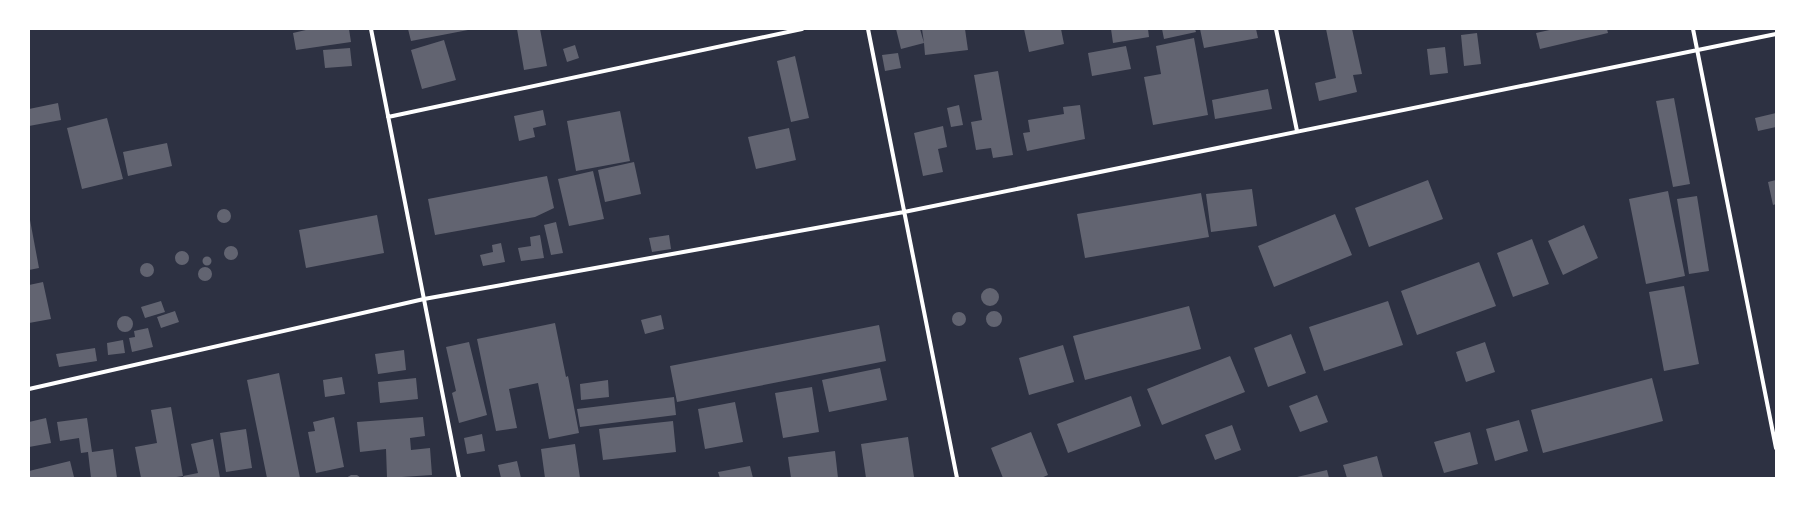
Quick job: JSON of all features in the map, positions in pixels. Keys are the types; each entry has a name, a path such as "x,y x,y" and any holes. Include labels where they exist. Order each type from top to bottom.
{"street":[{"path":"371,29 459,478"},
{"path":"388,117 802,29"},
{"path":"868,29 957,478"},
{"path":"1276,29 1297,131"},
{"path":"1692,29 1776,448"},
{"path":"29,389 424,299 904,212 1776,34"}],"building":[{"path":"310,29 349,29 351,42 296,50 293,33"},
{"path":"408,29 468,29 468,30 411,41"},
{"path":"517,29 540,29 547,66 524,70"},
{"path":"896,29 920,29 924,43 901,49"},
{"path":"922,29 965,29 968,50 925,55"},
{"path":"1024,29 1061,29 1064,44 1029,52"},
{"path":"1111,29 1148,29 1149,37 1113,43"},
{"path":"1162,29 1195,29 1196,32 1164,39"},
{"path":"1200,29 1256,29 1258,38 1204,48"},
{"path":"1326,29 1352,29 1362,74 1353,75 1357,92 1319,101 1315,83 1336,78"},
{"path":"1554,29 1607,29 1608,33 1540,49 1536,33"},
{"path":"1477,33 1481,64 1464,66 1461,35"},
{"path":"1194,38 1208,115 1153,125 1144,77 1161,74 1156,46"},
{"path":"444,40 456,80 422,89 411,50"},
{"path":"575,45 579,58 567,62 563,49"},
{"path":"1126,46 1131,69 1092,76 1088,53"},
{"path":"1445,47 1448,73 1430,75 1427,49"},
{"path":"350,48 352,66 325,68 323,50"},
{"path":"898,53 901,68 885,71 882,55"},
{"path":"795,56 809,118 791,122 777,61"},
{"path":"998,71 1013,155 993,158 991,148 976,150 971,122 982,120 974,75"},
{"path":"1268,89 1272,109 1215,119 1212,100"},
{"path":"1674,98 1690,184 1673,187 1656,101"},
{"path":"58,103 61,120 29,126 29,109"},
{"path":"959,105 963,125 951,127 947,108"},
{"path":"1080,105 1085,139 1027,151 1023,133 1030,132 1028,120 1064,114 1063,107"},
{"path":"543,110 546,125 533,128 535,137 519,141 514,116"},
{"path":"620,111 630,161 576,171 567,121"},
{"path":"1776,113 1776,127 1758,131 1755,118"},
{"path":"107,118 123,179 82,189 67,128"},
{"path":"943,126 947,147 938,149 943,172 923,176 914,133"},
{"path":"789,128 796,160 756,169 748,137"},
{"path":"167,143 172,166 128,176 123,152"},
{"path":"634,162 641,194 605,202 598,170"},
{"path":"593,171 604,219 569,226 558,179"},
{"path":"547,176 554,208 535,217 435,235 428,199"},
{"path":"1428,180 1443,219 1369,247 1355,208"},
{"path":"1776,180 1776,204 1773,205 1768,182"},
{"path":"1252,189 1257,226 1211,232 1206,194"},
{"path":"1668,191 1685,276 1646,284 1629,199"},
{"path":"1201,193 1209,237 1085,258 1077,214"},
{"path":"1697,196 1709,271 1689,274 1677,199"},
{"path":"224,209 229,211 231,216 229,221 224,223 219,221 217,216 219,211"},
{"path":"1335,214 1352,255 1274,287 1258,246"},
{"path":"377,215 384,253 306,268 299,230"},
{"path":"30,220 39,268 29,270 29,221"},
{"path":"556,222 563,253 551,255 544,225"},
{"path":"1584,225 1598,258 1563,275 1548,241"},
{"path":"540,235 544,258 521,261 518,248 531,246 530,237"},
{"path":"669,235 671,249 652,252 649,238"},
{"path":"1532,239 1549,284 1513,297 1497,253"},
{"path":"501,243 505,262 483,266 480,255 493,252 492,245"},
{"path":"231,246 236,248 238,253 236,258 231,260 226,258 224,253 226,248"},
{"path":"182,251 187,253 189,258 187,263 182,265 177,263 175,258 177,253"},
{"path":"205,257 209,257 211,261 209,265 205,265 203,263 203,259"},
{"path":"1479,262 1496,306 1417,335 1401,291"},
{"path":"147,263 152,265 154,270 152,275 147,277 142,275 140,270 142,265"},
{"path":"205,267 210,269 212,274 210,279 205,281 200,279 198,274 200,269"},
{"path":"43,282 51,319 29,323 29,285"},
{"path":"1684,286 1699,364 1664,371 1649,292"},
{"path":"990,288 996,291 999,297 996,303 990,306 984,303 981,297 984,291"},
{"path":"161,301 165,312 145,318 141,307"},
{"path":"1388,301 1403,345 1324,371 1309,327"},
{"path":"1189,306 1201,349 1085,380 1073,336"},
{"path":"175,311 179,322 161,328 157,317"},
{"path":"991,311 997,311 1002,316 1000,325 997,327 991,327 986,322 986,316"},
{"path":"959,312 964,314 966,319 964,324 959,326 954,324 952,319 954,314"},
{"path":"661,315 664,329 645,334 641,320"},
{"path":"125,316 132,321 133,324 128,331 125,332 118,327 117,324 122,317"},
{"path":"555,323 566,377 568,376 579,433 549,439 538,383 509,389 517,428 496,431 477,339"},
{"path":"879,325 886,361 677,402 670,366"},
{"path":"148,328 153,347 132,352 129,338 135,337 134,331"},
{"path":"1291,334 1306,373 1268,387 1254,348"},
{"path":"123,340 125,353 108,355 107,343"},
{"path":"469,342 487,415 459,423 452,393 456,391 446,347"},
{"path":"1485,342 1495,372 1466,382 1456,352"},
{"path":"1063,345 1074,382 1029,395 1019,358"},
{"path":"95,348 97,361 59,367 56,354"},
{"path":"404,350 406,370 378,374 375,354"},
{"path":"1230,356 1245,392 1162,425 1147,389"},
{"path":"880,368 887,400 829,412 822,380"},
{"path":"279,373 300,478 267,478 247,380"},
{"path":"342,377 345,394 325,397 323,380"},
{"path":"416,378 418,399 380,403 378,382"},
{"path":"1652,378 1663,421 1543,453 1531,410"},
{"path":"608,380 609,397 581,400 580,384"},
{"path":"812,387 819,432 783,438 775,393"},
{"path":"1317,395 1328,422 1300,432 1289,406"},
{"path":"1131,396 1141,426 1068,453 1057,424"},
{"path":"674,397 676,415 580,427 577,409"},
{"path":"735,402 743,442 705,449 698,409"},
{"path":"171,407 183,476 170,478 141,478 135,447 157,443 151,410"},
{"path":"334,417 344,467 316,473 308,432 315,431 313,422"},
{"path":"423,417 425,436 410,438 411,450 430,448 432,475 387,478 386,449 360,452 357,422"},
{"path":"46,418 51,443 29,447 29,422"},
{"path":"87,418 92,452 113,449 117,478 91,478 88,452 81,453 79,438 60,441 57,422"},
{"path":"1519,420 1528,451 1495,461 1486,429"},
{"path":"673,421 676,452 603,460 599,429"},
{"path":"1232,425 1241,450 1215,460 1205,435"},
{"path":"246,429 252,468 226,472 220,433"},
{"path":"1031,432 1048,475 1041,478 1003,478 991,448"},
{"path":"1470,432 1478,464 1444,473 1434,442"},
{"path":"482,434 485,451 467,454 464,438"},
{"path":"908,437 914,477 866,478 861,444"},
{"path":"213,439 220,478 184,478 183,476 198,473 191,444"},
{"path":"575,444 580,478 545,478 541,449"},
{"path":"835,451 838,478 791,478 788,457"},
{"path":"1377,456 1383,478 1347,478 1343,465"},
{"path":"70,461 74,477 29,478 29,471"},
{"path":"517,461 521,478 501,478 498,465"},
{"path":"750,466 753,478 720,478 718,472"},
{"path":"1327,470 1329,478 1297,478 1297,477"},
{"path":"351,475 357,475 361,478 346,478"}]}
